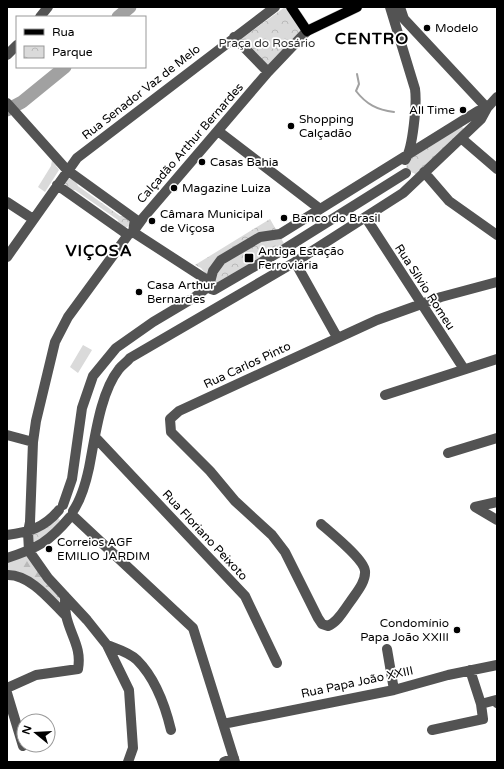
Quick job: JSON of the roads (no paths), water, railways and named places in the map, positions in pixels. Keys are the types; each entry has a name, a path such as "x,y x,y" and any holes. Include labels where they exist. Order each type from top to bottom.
{"main road":[{"path":"291,7 307,31 357,7"}],"street":[{"path":"41,16 48,7"},
{"name":"Rua Senador Vaz de Melo","path":"7,257 67,170 77,158 275,7"},
{"path":"390,7 416,94 416,108 407,156 403,163 406,173 414,177 423,174"},
{"path":"400,7 404,20 487,108"},
{"name":"Calçadão Arthur Bernardes","path":"29,551 28,532 30,522 36,421 55,342 68,317 143,218 268,72 307,31"},
{"path":"234,37 268,72"},
{"path":"8,54 16,46"},
{"path":"7,558 40,546 55,534 72,514 78,504 87,478 105,397 119,369 130,358 295,262 403,193 482,119 487,108 497,97"},
{"path":"10,106 67,170 135,219 131,233"},
{"path":"7,535 28,532 44,525 61,508 72,479 82,408 93,376 116,348 153,322 195,297 209,286 213,271 221,260 260,237 280,234 459,123 487,108"},
{"path":"459,123 467,127 463,136"},
{"path":"218,131 320,209"},
{"path":"463,136 497,169"},
{"path":"57,185 204,278 209,286 214,290 218,289 406,173"},
{"path":"423,174 449,201 497,235"},
{"path":"7,202 33,219"},
{"name":"Rua Sílvio Romeu","path":"366,218 420,304 464,369"},
{"path":"295,262 337,337"},
{"name":"Rua Carlos Pinto","path":"321,524 356,558 365,570 364,578 358,590 333,624 328,626 322,624 303,590 285,552 272,535 235,501 210,471 171,432 170,419 179,410 337,337 420,304 497,282"},
{"path":"385,395 497,359"},
{"path":"7,435 34,442"},
{"name":"Rua Floriano Peixoto","path":"96,437 245,596 277,663"},
{"path":"448,453 497,438"},
{"path":"497,502 475,507 497,520"},
{"path":"61,508 69,505 72,514 193,628 235,760 224,762"},
{"path":"29,551 48,578 87,620 107,645 129,690 133,748 128,762"},
{"path":"7,575 12,575 27,581 42,592 66,616"},
{"path":"7,688 36,675 78,669 80,658 66,616 65,596"},
{"path":"107,645 122,650 137,660 164,701 171,730"},
{"path":"386,649 394,690"},
{"name":"Rua Papa João XXIII","path":"223,724 394,690 470,670 497,665"},
{"path":"432,730 483,719 481,704 470,670"},
{"path":"7,693 16,723"},
{"path":"481,704 496,700 497,703"}],"waterway":[{"path":"119,16 130,7"},
{"path":"7,110 22,102 64,68"},
{"path":"357,74 359,84 356,91 360,96 372,106 382,110 394,112"}],"place":[{"name":"Modelo","path":"427,28"},
{"name":"All Time","path":"463,110"},
{"name":"Shopping Calçadão","path":"291,126"},
{"name":"Casas Bahia","path":"202,162"},
{"name":"Magazine Luiza","path":"174,188"},
{"name":"Banco do Brasil","path":"284,218"},
{"name":"Câmara Municipal de Viçosa","path":"152,221"},
{"name":"Antiga Estação Ferroviária","path":"249,258"},
{"name":"Casa Arthur Bernardes","path":"139,292"},
{"name":"Correios AGF EMILIO JARDIM","path":"49,549"},
{"name":"Condomínio Papa João XXIII","path":"457,630"}],"district":[{"name":"CENTRO","path":"372,39"},
{"name":"VIÇOSA","path":"99,251"}],"park label":[{"name":"Praça do Rosário","path":"267,43"}]}
